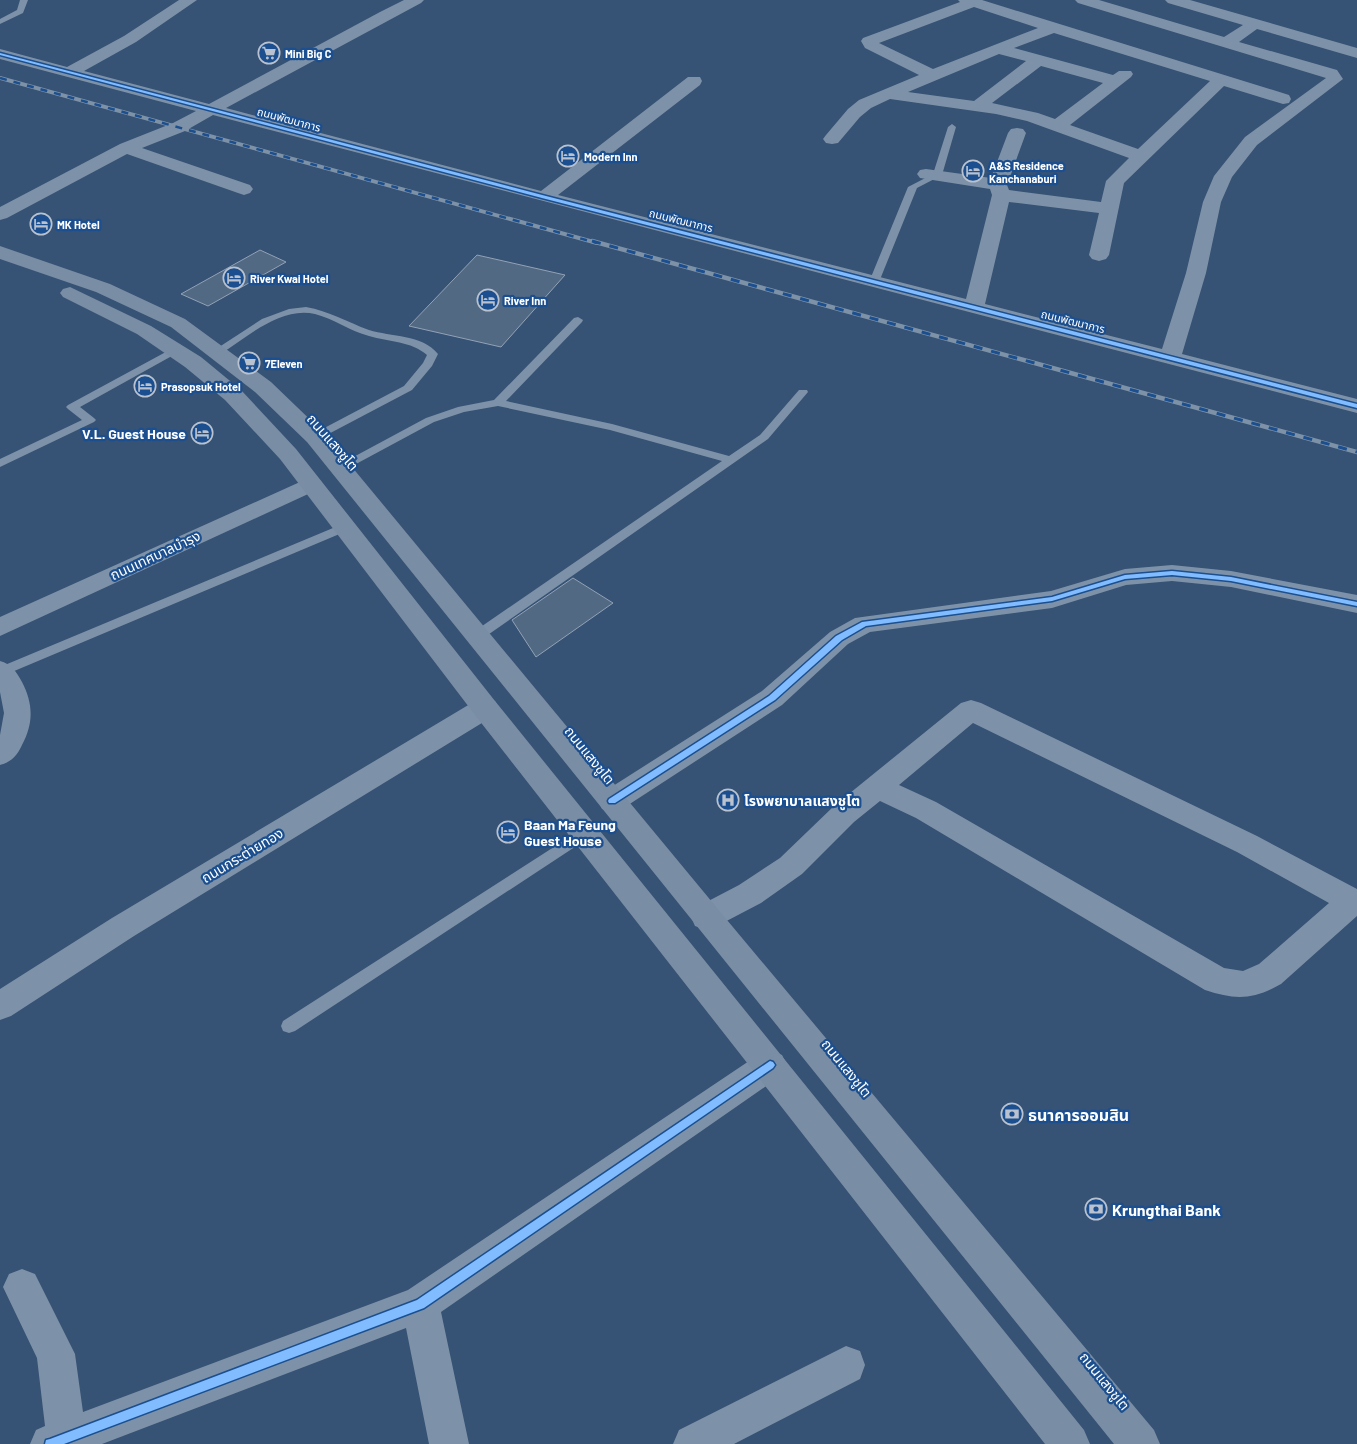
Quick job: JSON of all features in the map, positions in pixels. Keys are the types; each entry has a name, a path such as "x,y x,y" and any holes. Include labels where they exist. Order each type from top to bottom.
{"main road":[{"name":"ถนนแสงชูโต","path":"0,252 103,288 178,323 195,355 288,454 485,708 1070,1444"},
{"name":"ถนนแสงชูโต","path":"0,270 77,296 263,387 315,437 706,917 1140,1444"}],"street":[{"path":"70,72 130,39 189,0"},
{"path":"0,214 126,148 180,127 416,0"},
{"path":"1083,0 1330,73 1335,79 1251,141 1224,176 1212,202 1196,273 1170,358"},
{"path":"1173,0 1357,53"},
{"path":"932,75 871,45 869,41 970,1 1283,99"},
{"path":"1226,43 1256,23"},
{"path":"832,138 854,113 865,104 932,75 1054,27"},
{"path":"999,49 1115,82"},
{"name":"ถนนพัฒนาการ","path":"0,54 544,197 1357,406"},
{"path":"1057,126 1149,57"},
{"path":"976,107 1038,60"},
{"path":"1099,255 1115,181 1221,80"},
{"path":"544,197 694,81"},
{"path":"889,94 1032,117 1141,156"},
{"path":"974,308 999,190 1017,133"},
{"path":"126,148 244,189"},
{"path":"932,175 999,190 1109,209"},
{"name":"ถนนเทศบาลบำรุง","path":"0,627 311,484"},
{"path":"612,801 772,698 839,638 864,624 1052,599 1125,577 1172,573 1232,579 1357,604"},
{"path":"0,671 18,701 18,725 16,734 0,755"},
{"name":"ถนนกระต่ายทอง","path":"0,1006 123,927 485,708"},
{"path":"706,917 750,894 791,866 844,814 971,710 1247,844 1355,902 1270,974 1255,984 1236,986 1216,980 926,810 878,787"},
{"path":"22,1287 56,1354 62,1442 420,1304 770,1065"},
{"path":"420,1304 449,1444"},
{"path":"693,1444 846,1365"}],"lane":[{"path":"0,22 20,11 24,0"},
{"path":"874,282 914,187 932,175 952,127"},
{"path":"0,463 90,420 72,408 195,355 280,313 295,310 316,311 364,332 423,346 433,354 428,364 408,388 315,437"},
{"path":"498,403 578,320"},
{"path":"477,636 732,460 772,430 803,392"},
{"path":"340,468 430,420 462,409 498,403 612,427 732,460"},
{"path":"0,671 345,527"},
{"path":"289,1026 585,833"}],"building":[{"name":"River Kwai Hotel","path":"260,250 286,262 208,306 181,294"},
{"name":"River Inn","path":"477,255 565,275 501,347 409,326"},
{"path":"573,578 613,603 536,657 512,620"}],"railway":[{"path":"0,78 597,243"},
{"path":"592,241 1357,452"}],"cycle path":[{"path":"0,54 544,197 1357,406"},
{"path":"612,801 772,698 839,638 864,624 1052,599 1125,577 1172,573 1231,579 1357,604"},
{"path":"50,1444 420,1304 770,1065"}],"place":[{"name":"Mini Big C","path":"269,53"},
{"name":"Modern Inn","path":"568,156"},
{"name":"A&S Residence Kanchanaburi","path":"973,171"},
{"name":"MK Hotel","path":"41,224"},
{"name":"River Kwai Hotel","path":"234,278"},
{"name":"River Inn","path":"488,300"},
{"name":"7Eleven","path":"249,363"},
{"name":"Prasopsuk Hotel","path":"145,386"},
{"name":"V.L. Guest House","path":"202,433"},
{"name":"โรงพยาบาลแสงชูโต","path":"728,800"},
{"name":"Baan Ma Feung Guest House","path":"508,832"},
{"name":"ธนาคารออมสิน","path":"1012,1114"},
{"name":"Krungthai Bank","path":"1096,1209"}]}
